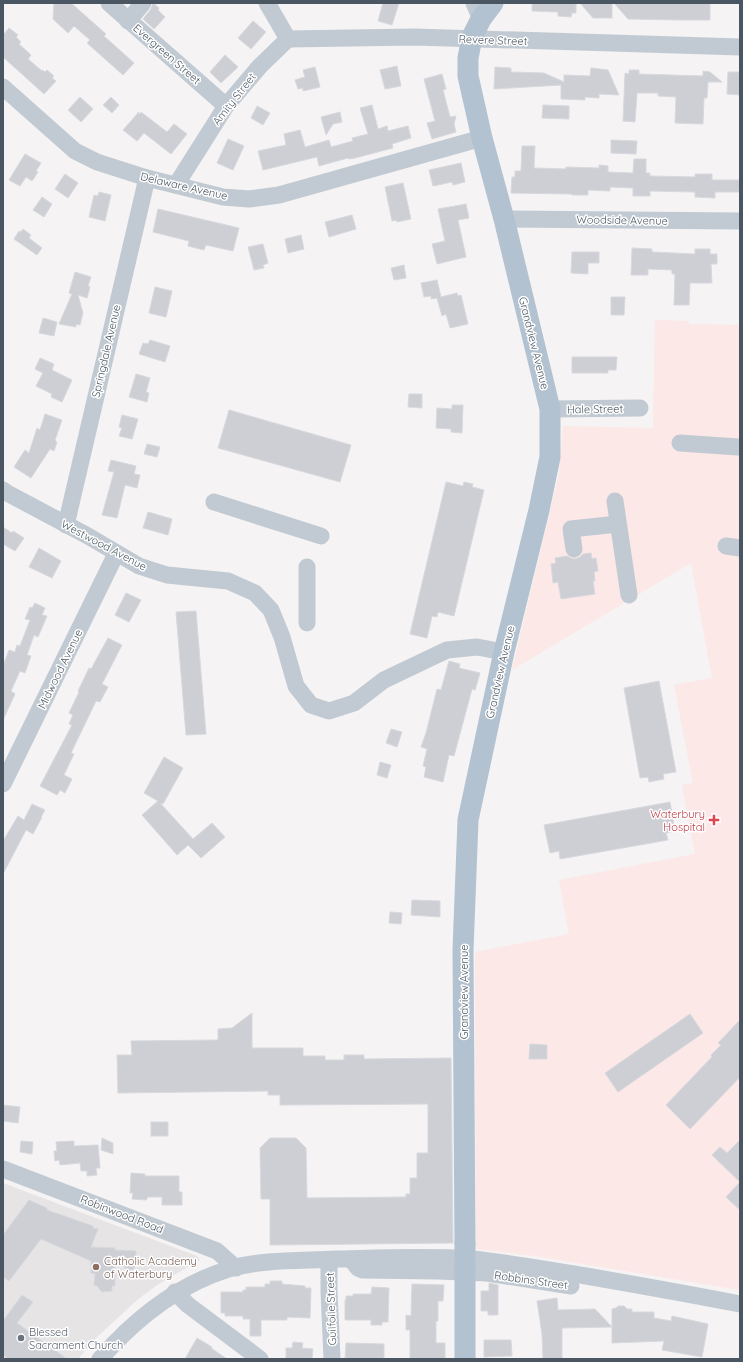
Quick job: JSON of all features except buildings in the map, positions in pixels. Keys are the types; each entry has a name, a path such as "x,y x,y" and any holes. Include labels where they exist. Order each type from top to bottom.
{"main road":[{"name":"Grandview Avenue","path":"465,1359 463,950 468,820 504,652 539,510 550,457 550,409 504,219 482,138 468,76 468,58 477,11 493,3"}],"street":[{"name":"Evergreen Street","path":"109,3 226,106"},
{"path":"128,21 144,3"},
{"path":"268,3 288,39"},
{"name":"Revere Street","path":"288,39 415,37 740,47"},
{"name":"Amity Street","path":"176,186 226,106 260,66 288,39"},
{"name":"Delaware Avenue","path":"3,87 75,151 97,162 147,178 223,197 249,199 279,195 482,138"},
{"name":"Springdale Avenue","path":"66,525 147,178"},
{"name":"Woodside Avenue","path":"504,219 740,221"},
{"name":"Hale Street","path":"550,409 640,408"},
{"path":"680,443 738,447"},
{"name":"Westwood Avenue","path":"3,490 139,566 167,575 228,581 255,593 270,610 282,637 296,686 311,705 329,711 354,703 384,680 447,650 476,647 504,652"},
{"path":"615,501 629,595"},
{"path":"214,502 320,536"},
{"path":"574,549 571,529 618,524"},
{"name":"Midwood Avenue","path":"3,784 116,554"},
{"path":"307,567 307,623"},
{"name":"Robinwood Road","path":"3,1169 217,1251 236,1268"},
{"name":"Robbins Street","path":"100,1359 142,1318 175,1292 214,1275 236,1268 264,1263 351,1259 425,1258 484,1261 553,1271 740,1304"},
{"name":"Robbins Street","path":"351,1259 358,1268 363,1270 465,1270 694,1306 714,1299"},
{"name":"Guilfoile Street","path":"329,1260 332,1359"},
{"path":"175,1292 188,1305 260,1359"}],"shaded area":[{"name":"Waterbury Hospital","path":"655,320 689,321 689,324 740,325 740,1290 535,1256 476,1249 475,952 569,934 559,880 695,854 682,785 693,783 674,685 712,678 691,563 512,670 559,473 563,426 653,428"},
{"name":"Catholic Academy of Waterbury","path":"3,1183 197,1256 200,1260 157,1285 137,1300 97,1337 78,1359 3,1359"}],"place":[{"name":"Waterbury Hospital","path":"714,820"},
{"name":"Catholic Academy of Waterbury","path":"96,1267"},
{"name":"Blessed Sacrament Church","path":"21,1338"}]}
